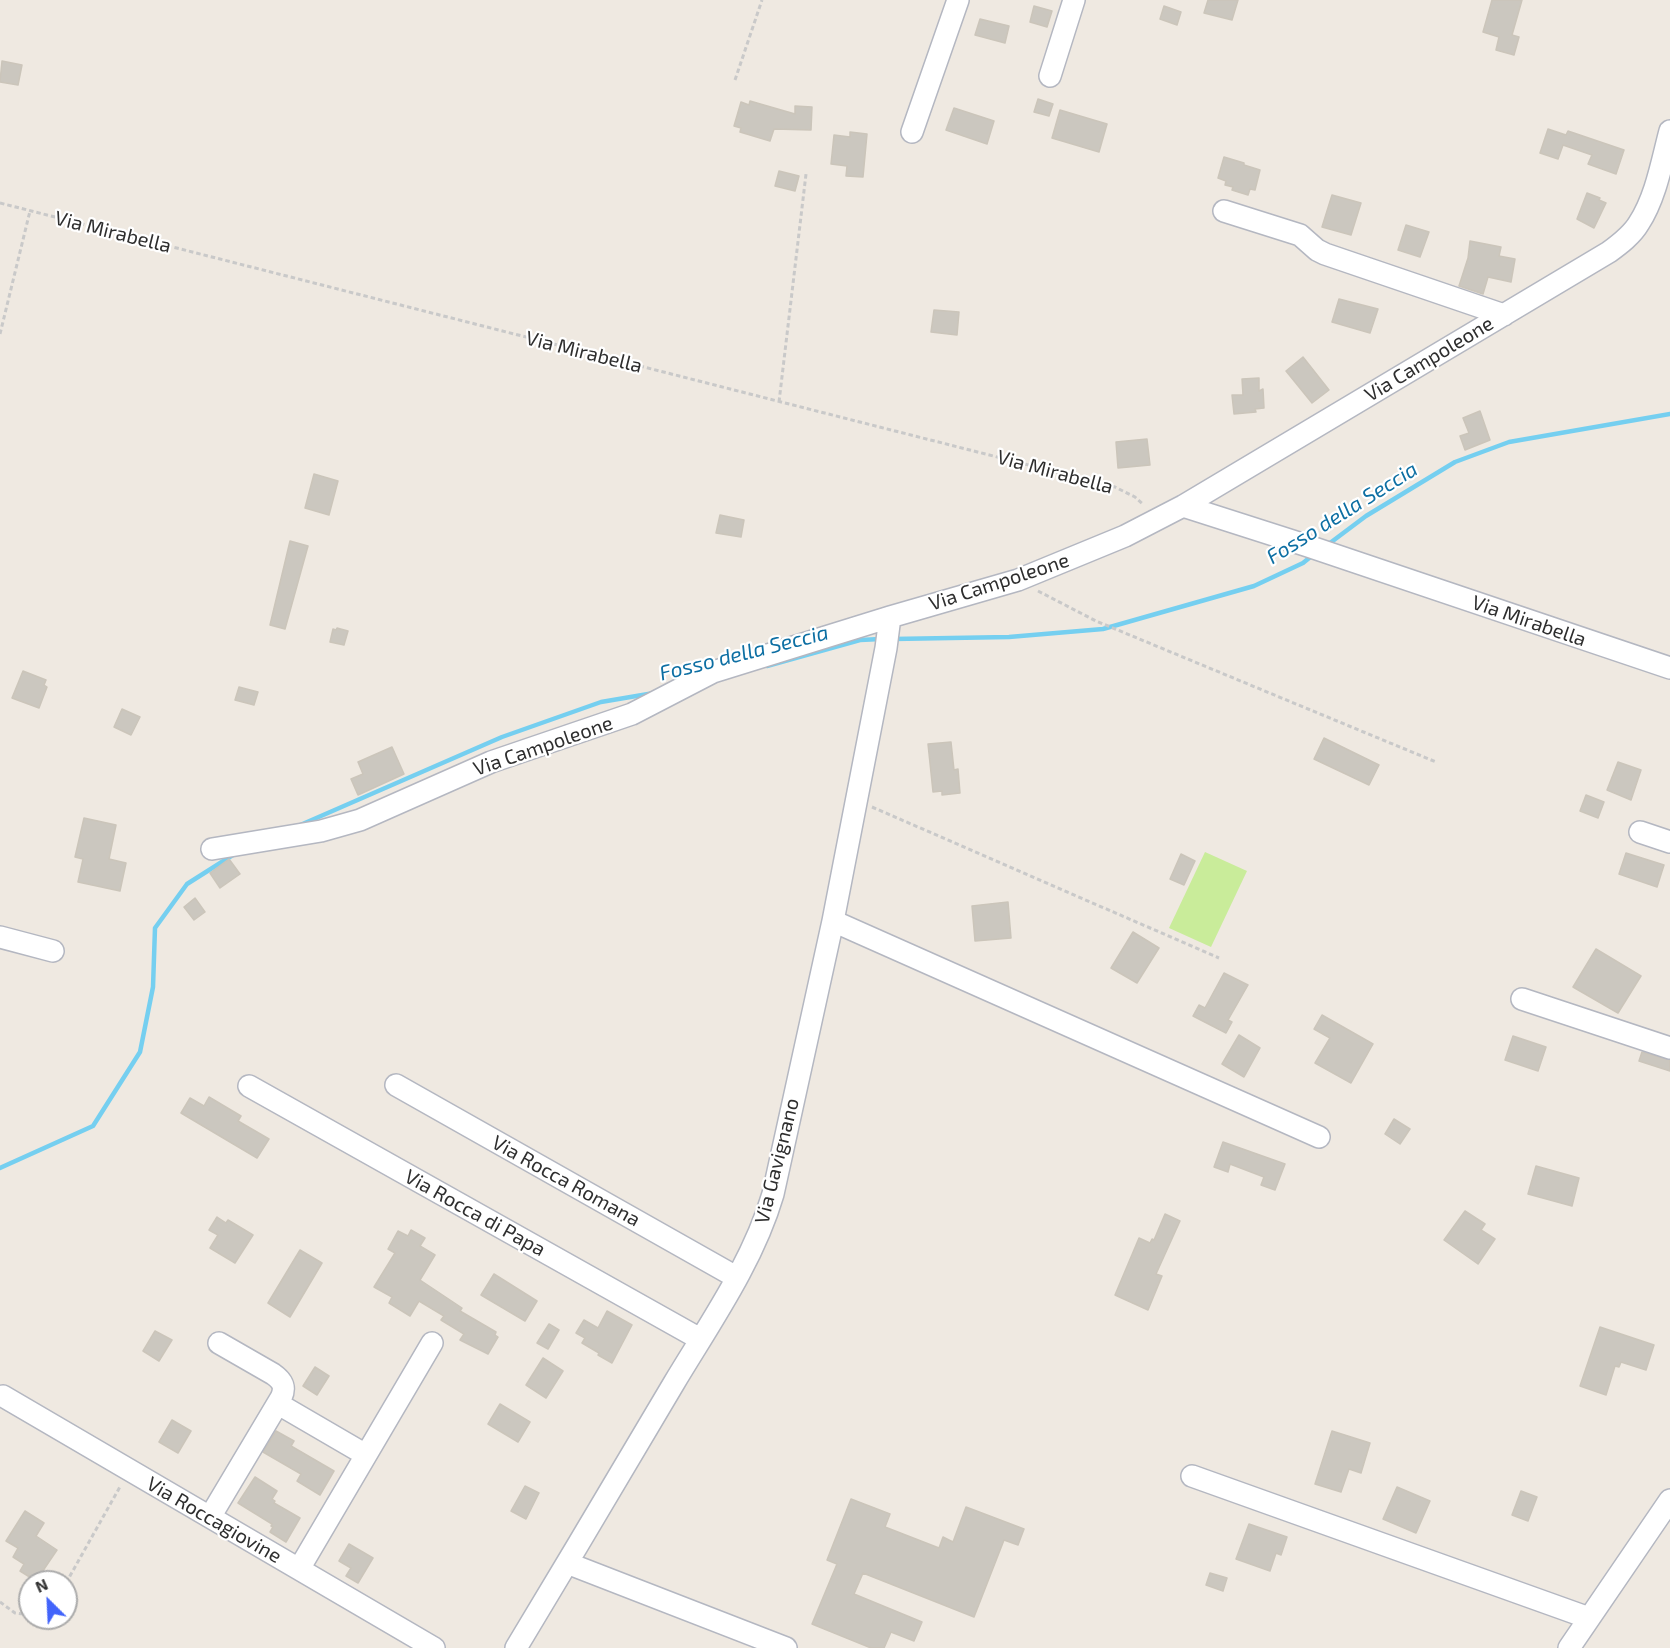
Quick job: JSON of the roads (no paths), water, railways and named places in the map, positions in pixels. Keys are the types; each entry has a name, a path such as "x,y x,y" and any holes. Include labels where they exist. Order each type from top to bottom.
{"street":[{"path":"912,132 958,0"},
{"path":"1050,76 1074,0"},
{"name":"Via Campoleone","path":"212,849 327,830 360,820 522,750 616,721 697,679 730,666 1018,580 1068,561 1155,521 1599,259 1629,235 1641,219 1650,199 1670,130"},
{"path":"1224,211 1300,235 1325,254 1504,315"},
{"name":"Via Mirabella","path":"1183,506 1670,668"},
{"name":"Via Gavignano","path":"516,1648 700,1339 760,1230 772,1194 833,921 890,617"},
{"path":"1641,832 1670,842"},
{"path":"833,921 1319,1137"},
{"path":"0,936 53,951"},
{"path":"1522,999 1670,1048"},
{"name":"Via Rocca Romana","path":"396,1085 736,1277"},
{"name":"Via Rocca di Papa","path":"249,1086 700,1339"},
{"path":"210,1517 281,1398 284,1389 277,1376 219,1343"},
{"name":"Via Roccagiovine","path":"299,1569 432,1343"},
{"name":"Via Roccagiovine","path":"3,1396 434,1648"},
{"path":"287,1409 366,1455"},
{"path":"1192,1476 1589,1618"},
{"path":"1569,1648 1670,1500"},
{"path":"567,1563 786,1648"}],"waterway":[{"name":"Fosso della Seccia","path":"1326,546 1366,516 1455,462 1509,442 1670,414"},
{"name":"Fosso della Seccia","path":"893,639 1009,637 1103,629 1254,586 1303,563 1314,554"},
{"name":"Fosso della Seccia","path":"767,666 860,640 881,639"},
{"name":"Fosso della Seccia","path":"298,826 502,737 601,702 654,693"},
{"name":"Fosso della Seccia","path":"0,1168 93,1126 140,1052 153,987 155,928 187,884 236,853"}]}
